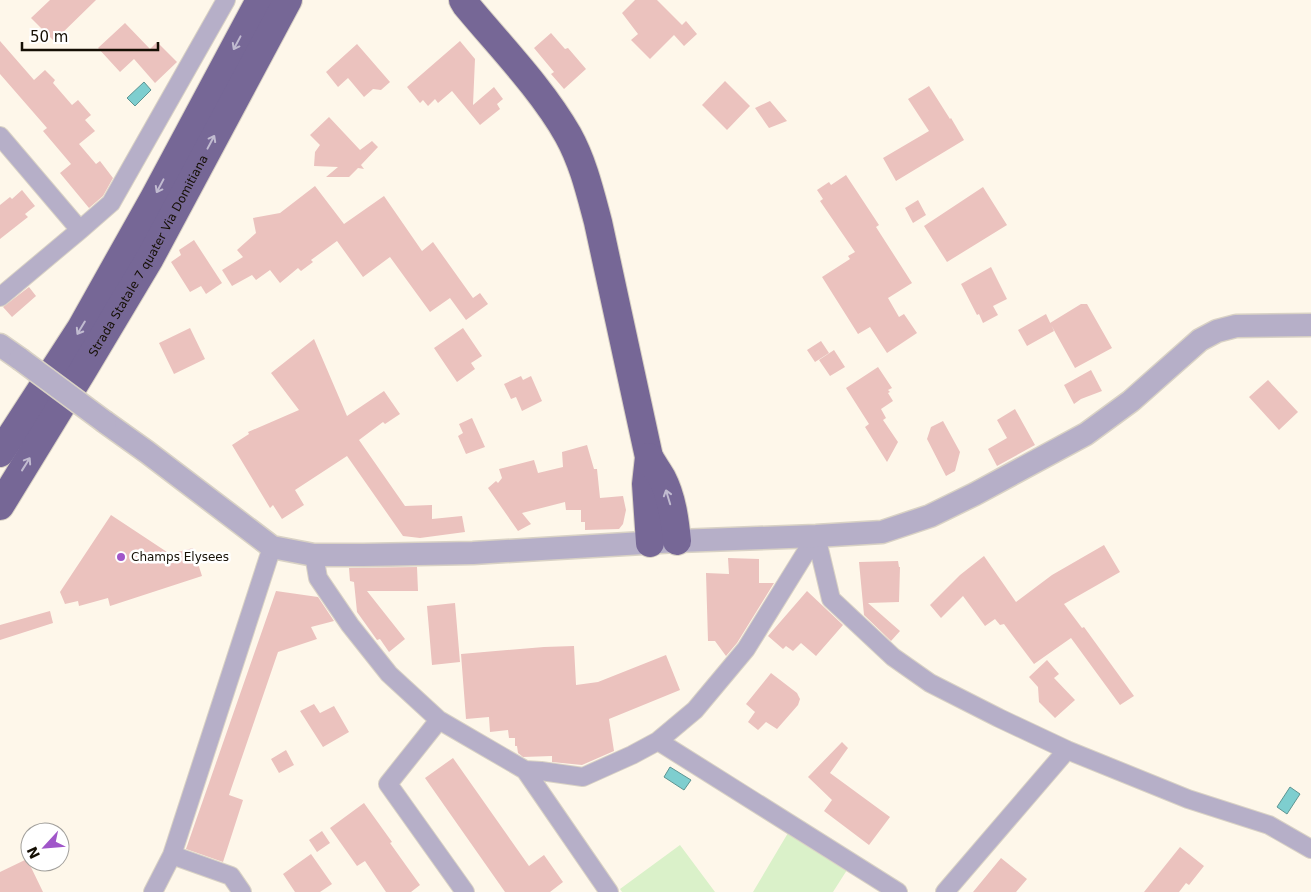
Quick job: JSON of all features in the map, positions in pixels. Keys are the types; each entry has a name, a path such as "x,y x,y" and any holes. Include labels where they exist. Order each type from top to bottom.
{"highway":[{"name":"Strada Statale 7 quater Via Domitiana","path":"0,453 81,328 154,198 260,0"},
{"name":"Strada Statale 7 quater Via Domitiana","path":"0,506 150,258 288,0"},
{"path":"276,24 308,0"},
{"path":"462,2 553,111 569,136 581,163 598,222 649,457 663,480 670,501 675,525 663,542"}],"street":[{"path":"0,297 110,203 226,0"},
{"path":"0,136 80,230"},
{"path":"0,345 147,452 272,548 314,555 362,555 473,553 882,532 930,516 1086,434 1131,401 1200,340 1217,331 1236,326 1311,325"},
{"path":"525,770 583,777 658,741 695,710 746,649 816,536"},
{"path":"816,536 831,598 893,657 930,683 1067,750 1188,800 1269,826 1311,849"},
{"path":"153,892 172,855 272,548"},
{"path":"314,555 318,578 350,625 389,674 439,720 525,770 609,892"},
{"path":"439,720 388,784 465,892"},
{"path":"658,741 898,892"},
{"path":"945,892 1067,750"},
{"path":"172,855 231,876 242,892"}],"green space":[{"path":"788,833 847,870 833,892 753,892"},
{"path":"680,845 715,892 622,892 620,889"}],"water":[{"path":"144,82 151,90 135,106 127,98"},
{"path":"670,767 691,780 684,790 664,777"},
{"path":"1290,787 1300,794 1287,814 1277,807"}],"building":[{"path":"50,0 96,0 54,41 31,18"},
{"path":"635,0 657,0 682,25 686,21 697,34 684,46 674,35 650,59 631,40 638,34 622,13"},
{"path":"125,23 150,49 157,42 177,62 155,83 134,59 120,72 98,48"},
{"path":"551,33 565,49 568,48 586,69 564,89 551,74 554,72 534,48"},
{"path":"0,41 34,80 45,70 55,80 53,83 72,105 78,100 91,115 85,120 95,131 79,144 96,164 100,161 113,178 103,196 89,208 60,173 71,164 43,131 47,128 0,74"},
{"path":"460,41 475,59 473,105 494,87 503,99 497,104 500,109 480,125 452,91 438,103 435,99 428,106 423,100 420,103 407,87"},
{"path":"357,44 390,82 381,90 373,89 364,97 348,78 338,87 326,72"},
{"path":"725,81 750,106 727,130 702,105"},
{"path":"929,86 964,140 896,181 883,158 929,131 908,99"},
{"path":"770,101 787,121 769,128 755,108"},
{"path":"329,117 360,150 372,141 378,147 361,165 364,169 358,168 349,177 326,177 338,167 314,166 315,152 320,145 310,135"},
{"path":"846,175 879,225 876,227 912,283 888,298 899,317 904,314 917,333 887,353 870,327 858,334 822,277 850,259 848,256 855,252 820,201 823,199 817,190 829,182 831,185"},
{"path":"315,186 344,224 384,196 422,251 433,242 473,298 480,293 488,304 466,320 450,298 430,312 390,257 363,277 337,241 311,260 313,262 301,271 298,268 280,283 270,270 256,280 252,275 232,286 222,270 243,257 237,250 256,233 253,218 280,213"},
{"path":"983,187 1007,225 947,262 924,226"},
{"path":"22,190 35,206 25,214 28,217 0,239 0,205 10,197 12,199"},
{"path":"918,200 926,215 913,223 905,208"},
{"path":"194,240 222,283 206,294 201,286 190,292 171,262 181,255 179,250"},
{"path":"991,267 1007,299 993,306 998,315 983,323 961,284"},
{"path":"29,287 36,296 12,317 3,307"},
{"path":"1081,304 1087,304 1112,348 1075,368 1050,323"},
{"path":"1046,314 1054,331 1027,346 1018,330"},
{"path":"190,328 205,359 174,374 159,343"},
{"path":"463,328 482,356 471,363 475,369 457,382 434,348"},
{"path":"314,339 347,416 384,391 400,414 385,424 383,422 359,440 405,506 432,505 432,519 462,516 465,532 420,538 403,536 347,456 295,490 304,505 282,519 273,505 270,508 232,445 249,434 248,432 299,410 271,373"},
{"path":"821,341 829,353 815,362 807,350"},
{"path":"834,350 845,367 830,376 819,360"},
{"path":"878,367 892,388 888,390 890,392 888,393 893,401 881,409 886,418 883,420 898,442 887,462 865,427 869,424 846,388"},
{"path":"1091,370 1102,391 1081,399 1074,404 1064,385"},
{"path":"521,376 523,380 531,376 542,401 522,411 516,397 511,399 504,384"},
{"path":"1268,380 1298,412 1279,430 1249,397"},
{"path":"1015,409 1035,445 997,466 988,449 1007,438 997,420"},
{"path":"472,418 485,447 466,454 458,436 463,433 459,424"},
{"path":"943,421 960,452 955,471 946,476 927,439 931,427"},
{"path":"587,445 594,469 597,469 600,498 623,496 626,510 623,524 619,529 585,530 585,522 581,522 581,510 566,510 565,502 522,513 531,524 518,531 488,488 496,481 498,483 502,478 499,469 534,460 538,473 563,467 562,452"},
{"path":"111,515 170,554 193,548 202,576 110,606 108,598 79,606 78,601 65,604 60,592"},
{"path":"1104,545 1120,572 1064,604 1082,628 1084,627 1134,696 1120,705 1071,638 1034,664 1004,624 1000,625 995,619 985,626 963,596 941,618 930,605 960,575 984,556 1016,602 1052,575"},
{"path":"728,558 759,559 759,583 774,583 737,643 726,656 715,641 708,641 706,573 729,574"},
{"path":"898,561 900,567 899,602 868,603 900,631 891,641 864,615 859,562"},
{"path":"417,567 418,591 367,591 405,639 389,652 380,639 377,640 357,612 354,582 350,581 349,568"},
{"path":"276,591 318,597 334,621 311,627 317,639 278,652 229,795 243,800 223,862 186,849"},
{"path":"807,591 843,625 816,656 801,643 793,651 786,646 783,649 768,636"},
{"path":"455,603 460,662 432,665 427,606"},
{"path":"50,611 53,623 0,640 0,625"},
{"path":"574,646 576,685 598,682 666,655 680,690 609,719 614,751 582,765 552,762 552,756 523,757 518,753 517,746 515,746 515,738 509,738 508,730 490,732 489,717 466,719 461,654"},
{"path":"1047,660 1059,674 1054,678 1075,700 1055,718 1039,702 1038,687 1029,677"},
{"path":"771,673 797,693 800,699 798,705 777,729 766,722 758,730 748,722 755,712 746,704"},
{"path":"314,704 320,713 334,706 349,732 323,747 300,711"},
{"path":"842,742 848,748 830,773 890,817 869,845 824,811 832,800 808,777"},
{"path":"286,750 294,765 279,773 271,759"},
{"path":"453,758 529,866 544,855 563,882 550,892 505,892 425,778"},
{"path":"364,803 420,885 411,892 386,892 365,861 357,866 330,828"},
{"path":"322,831 330,843 317,852 309,840"},
{"path":"1180,847 1204,866 1189,885 1186,883 1179,892 1144,892"},
{"path":"311,854 332,884 320,892 295,892 283,874"},
{"path":"1001,858 1027,879 1016,892 973,892"},
{"path":"20,862 20,872 33,872 43,892 0,892 0,872"}],"place":[{"name":"Champs Elysees","path":"121,557"}]}
